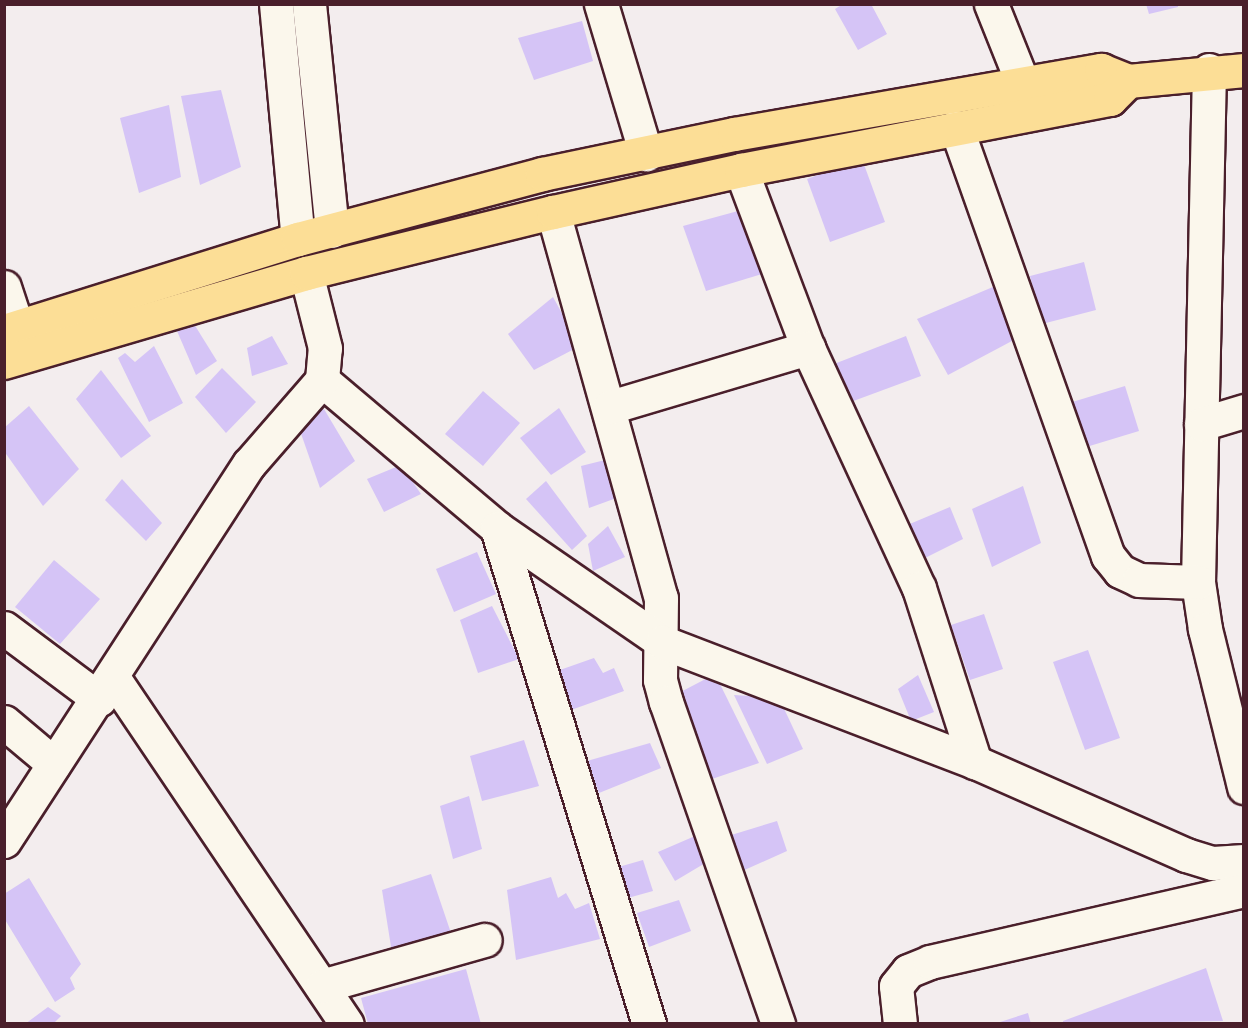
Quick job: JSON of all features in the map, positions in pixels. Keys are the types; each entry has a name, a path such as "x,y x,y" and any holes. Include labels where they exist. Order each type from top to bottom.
{"main road":[{"path":"13,344 298,239 542,174 1101,69 1128,81 1209,70 1244,70"},
{"path":"13,344 552,212 741,170 1110,99 1128,81"}],"street":[{"path":"276,4 298,239"},
{"path":"309,4 332,231"},
{"path":"601,4 646,154"},
{"path":"991,4 1023,84"},
{"path":"1209,70 1198,582 1205,629 1244,787"},
{"path":"956,127 1107,555 1120,571 1139,580 1198,582"},
{"path":"741,170 808,348 920,588 975,762"},
{"path":"552,212 610,407 661,598 660,680 666,702 778,1023"},
{"path":"4,841 106,689 249,464 322,380 325,348 306,273"},
{"path":"4,287 13,344"},
{"path":"610,407 808,348"},
{"path":"322,380 497,528 662,642 975,762 1186,855 1213,863 1244,861"},
{"path":"1201,424 1244,411"},
{"path":"497,528 649,1023"},
{"path":"4,628 106,689 347,1023"},
{"path":"4,722 54,764"},
{"path":"900,1023 896,986 908,971 930,962 1244,890"},
{"path":"322,986 484,940"}],"building":[{"path":"843,4 871,4 887,34 858,50 835,9"},
{"path":"1146,4 1178,4 1178,7 1149,14"},
{"path":"582,21 593,61 534,80 518,38"},
{"path":"221,90 241,167 200,185 181,96"},
{"path":"169,105 181,177 139,193 120,118"},
{"path":"862,159 885,222 830,242 807,179"},
{"path":"738,211 762,274 706,291 683,226"},
{"path":"1084,262 1096,310 1042,324 1030,276"},
{"path":"1000,284 1023,335 948,375 917,319"},
{"path":"553,297 580,346 534,370 508,334"},
{"path":"194,324 217,361 196,375 177,331"},
{"path":"272,336 288,364 252,376 247,348"},
{"path":"906,336 921,376 848,403 834,364"},
{"path":"154,346 183,403 149,422 118,358 125,353 135,362"},
{"path":"222,368 256,402 226,433 195,397"},
{"path":"101,370 151,436 121,458 76,399"},
{"path":"1125,386 1139,431 1083,448 1069,403"},
{"path":"483,391 520,423 483,466 445,434"},
{"path":"29,406 79,469 43,506 4,451 4,428"},
{"path":"559,408 586,452 551,475 520,438"},
{"path":"324,409 355,461 320,488 298,425"},
{"path":"609,459 622,496 589,508 581,466"},
{"path":"401,465 421,494 384,512 367,479"},
{"path":"122,479 162,523 146,541 105,500"},
{"path":"546,481 587,536 572,550 526,499"},
{"path":"1023,486 1041,543 992,567 972,509"},
{"path":"950,507 963,539 919,561 905,526"},
{"path":"608,526 625,557 593,571 588,544"},
{"path":"477,552 496,594 454,612 436,569"},
{"path":"54,560 100,599 60,644 15,607"},
{"path":"492,606 519,659 478,673 460,620"},
{"path":"984,614 1003,669 970,680 951,625"},
{"path":"1088,650 1120,738 1085,750 1053,662"},
{"path":"594,658 603,673 614,668 624,691 571,710 557,671"},
{"path":"715,674 759,763 712,779 675,695"},
{"path":"918,675 934,712 911,721 898,689"},
{"path":"734,695 779,698 803,749 767,764"},
{"path":"524,740 539,786 482,801 470,756"},
{"path":"650,743 661,768 599,793 587,761"},
{"path":"469,796 482,849 453,859 440,806"},
{"path":"777,821 787,851 740,872 728,836"},
{"path":"695,836 707,862 675,881 658,852"},
{"path":"643,860 653,891 617,901 608,870"},
{"path":"431,874 452,936 392,953 382,890"},
{"path":"551,877 558,898 566,893 575,909 589,903 600,939 516,960 507,890"},
{"path":"29,878 81,964 70,978 75,989 55,1002 4,918 4,894"},
{"path":"679,900 691,931 649,947 637,913"},
{"path":"1206,968 1223,1021 1063,1024 1063,1021"},
{"path":"466,969 481,1024 368,1024 361,998"},
{"path":"48,1007 61,1016 53,1024 25,1024"},
{"path":"1028,1013 1031,1024 997,1024 997,1023"}]}
